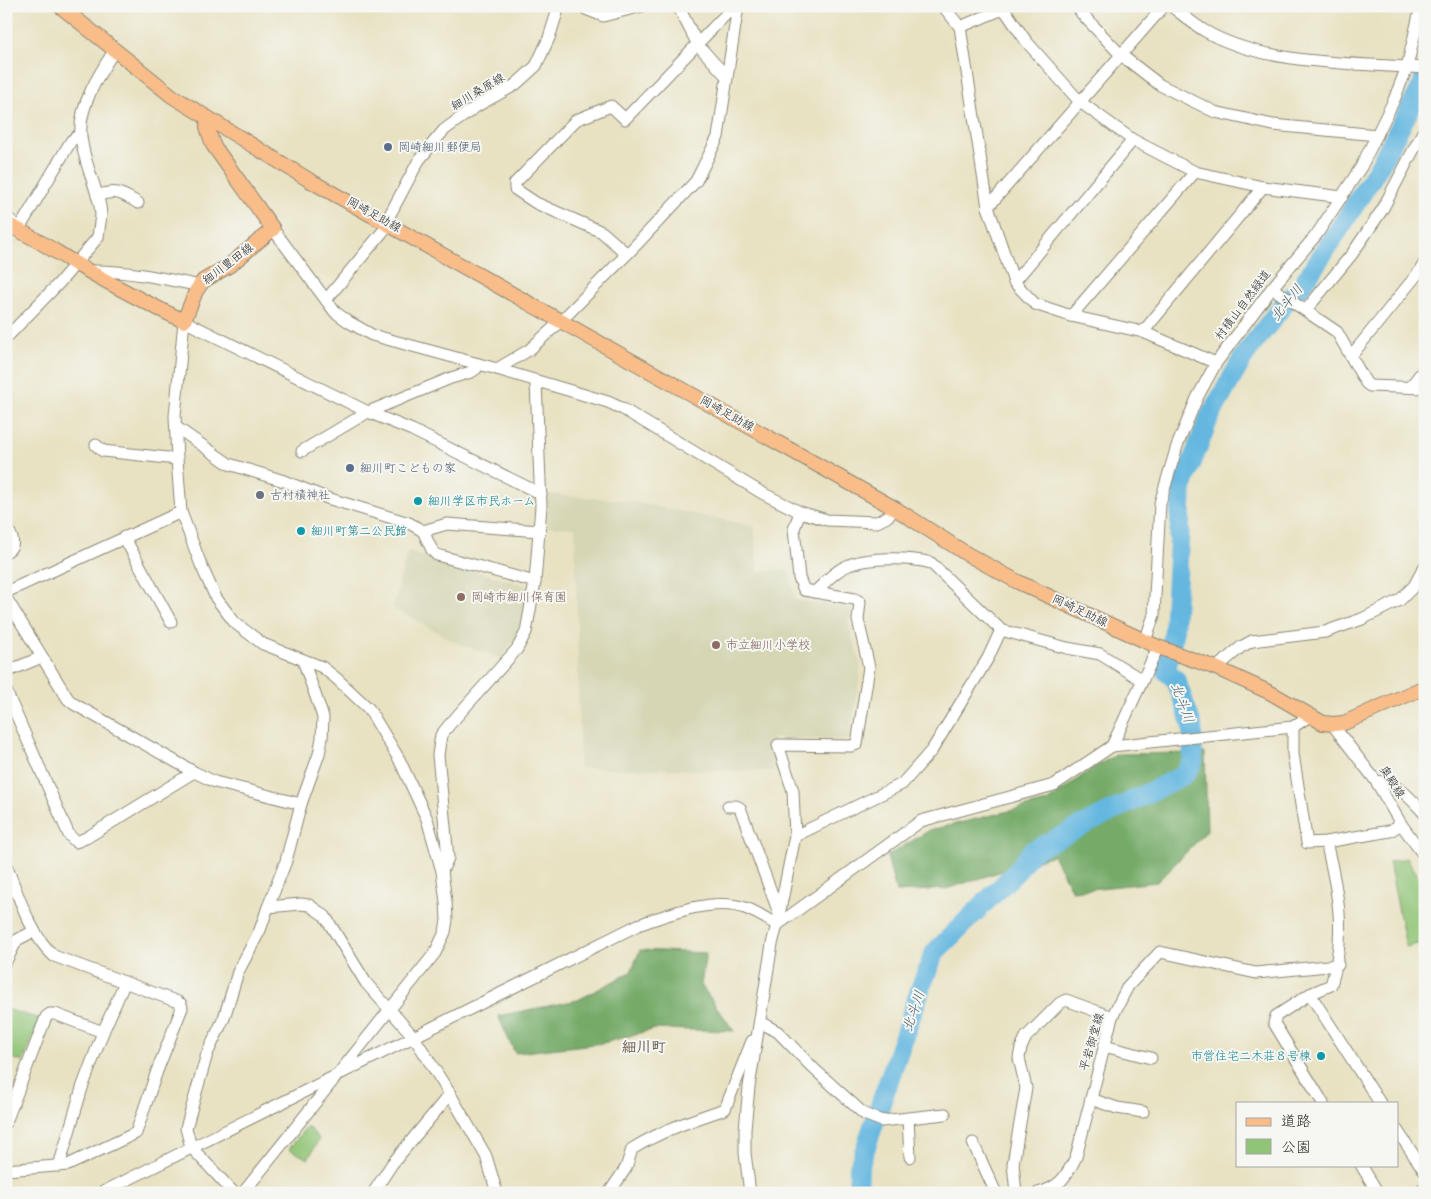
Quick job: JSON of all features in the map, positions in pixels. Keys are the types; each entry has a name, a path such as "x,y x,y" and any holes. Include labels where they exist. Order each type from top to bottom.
{"main road":[{"name":"岡崎足助線","path":"60,6 172,96 309,180 896,509 967,554 1018,582 1145,641 1216,668 1271,693 1323,723 1332,724"},
{"path":"208,118 208,127 213,145 273,229"},
{"path":"12,226 145,302 184,321"},
{"name":"細川豊田線","path":"184,321 196,291 203,281 230,265 273,229"},
{"path":"1332,724 1344,723 1425,686"}],"street":[{"name":"細川桑原線","path":"326,300 388,223 419,160 444,130 477,106 516,85 536,66 549,38 559,6"},
{"path":"578,6 603,16 642,6"},
{"path":"678,6 698,45 727,77"},
{"path":"627,254 602,232 536,203 515,189 515,184 576,120 611,106 625,119 736,6"},
{"path":"497,369 529,350 561,321 696,181 718,137 736,6"},
{"path":"944,6 960,27 988,207 1014,282 1035,304 1070,316 1143,332 1216,363"},
{"path":"1077,6 1082,14 1121,55 1160,85 1215,112 1273,125 1377,135"},
{"path":"988,207 1164,6"},
{"path":"1171,6 1206,31 1242,46 1286,58 1415,67"},
{"name":"村積山自然緑道","path":"1145,641 1154,615 1160,503 1177,446 1197,398 1216,363 1317,234 1361,167 1394,100 1415,67 1421,6"},
{"path":"960,27 1002,8 1026,41 1080,102 1133,140 1196,172 1263,187 1342,197"},
{"path":"6,338 82,267 98,237 101,214 98,196 80,134 86,102 92,86 114,51"},
{"path":"6,216 12,226 70,142 80,134"},
{"path":"1302,308 1352,254 1382,210 1423,134"},
{"path":"1014,282 1133,140"},
{"path":"1070,316 1196,172"},
{"path":"1143,332 1263,187"},
{"path":"98,196 113,191 138,203"},
{"path":"273,229 335,312 372,335 608,402 623,409 762,493 800,512 827,520 877,522 887,518 896,509"},
{"path":"1351,356 1425,262"},
{"path":"82,267 139,274 200,286"},
{"path":"1275,290 1337,332 1370,386 1412,386 1425,388"},
{"path":"243,1193 435,953 440,944 447,920 446,902 442,871 427,819 399,759 369,709 348,688 322,667 264,644 235,623 216,598 201,565 181,512 177,459 175,416 184,321 368,412 412,430 541,494"},
{"path":"302,452 368,412 451,378 471,372 476,369 478,364"},
{"path":"1412,386 1425,368"},
{"path":"442,871 448,858 438,756 441,736 518,649 526,632 535,582 540,531 541,494 536,382"},
{"path":"176,427 229,464 284,481 327,498 410,523 423,531 432,550 437,555 535,582"},
{"path":"96,445 103,450 177,459"},
{"path":"6,592 181,512"},
{"path":"750,1193 745,1152 749,1088 772,944 795,836 792,792 778,745 851,746 857,744 869,666 858,620 860,602 855,599 804,590 799,578 794,529 800,512"},
{"path":"423,531 447,524 540,531"},
{"path":"6,526 13,542 6,552"},
{"path":"124,537 171,622"},
{"path":"814,592 838,570 849,564 903,558 923,560 931,563 1001,630 1067,648 1100,654 1142,680"},
{"path":"1216,668 1241,647 1252,641 1325,632 1362,620 1400,600 1414,586 1425,566"},
{"path":"6,598 68,699 74,704 194,772 226,786 301,804"},
{"path":"795,836 902,784 932,750 988,658 1001,630"},
{"path":"1112,746 1142,680 1166,650"},
{"path":"6,672 42,657"},
{"path":"234,1193 190,1147 186,1128 208,1054 224,1018 238,972 260,930 286,861 301,804 319,754 324,725 323,717 302,660"},
{"path":"6,691 69,835 76,842 86,838 194,772"},
{"path":"777,925 920,821 1054,785 1112,746 1293,727 1311,715"},
{"name":"奥殿線","path":"1332,724 1376,781 1401,824 1425,857"},
{"path":"1293,727 1293,754 1307,843 1326,842 1390,831 1401,824"},
{"path":"1376,781 1386,782 1401,788 1425,814"},
{"path":"728,806 740,808 779,913"},
{"path":"1322,1102 1274,1023 1276,1016 1310,994 1331,985 1338,965 1341,930 1337,886 1326,842"},
{"path":"6,865 34,931 46,949 54,956 182,1004 136,1133 72,1164 6,1170"},
{"path":"268,907 309,905 325,916 366,983 414,1037 450,1094 486,1156 497,1193"},
{"path":"101,1193 638,925 704,906 728,905 744,907 777,925"},
{"path":"6,961 17,940 34,931"},
{"name":"平岩御堂線","path":"1038,1193 1053,1189 1070,1169 1076,1157 1112,1017 1128,986 1160,952 1256,973 1338,965"},
{"path":"59,1166 82,1088 103,1032 125,982"},
{"path":"1310,994 1379,1102"},
{"path":"1016,1193 1013,1164 1026,1088 1019,1058 1026,1038 1060,1003 1066,1000 1112,1017"},
{"path":"6,1122 46,1017 50,1014 55,1014 103,1032"},
{"path":"760,1022 778,1032 812,1068 864,1114 882,1121 945,1114"},
{"path":"609,1193 626,1168 632,1149 652,1136 725,1109 760,1022"},
{"path":"1104,1046 1151,1058"},
{"path":"373,1193 392,1164 450,1094"},
{"path":"1091,1099 1117,1108 1143,1112"},
{"path":"908,1118 910,1157"},
{"path":"1398,1132 1425,1172"},
{"path":"973,1143 996,1193"},
{"path":"1362,1166 1378,1193"},
{"path":"1416,1193 1425,1187"}],"shaded area":[{"name":"市立細川小学校","path":"547,494 628,501 754,526 758,572 790,570 795,600 852,608 849,623 861,667 849,740 773,738 780,771 580,768 575,528 547,527"},
{"name":"岡崎市細川保育園","path":"407,551 527,586 524,611 517,637 502,658 461,645 393,608"}],"green space":[{"path":"1205,753 1207,831 1157,882 1072,891 1053,855 946,889 896,892 887,856 930,830 1047,802 1094,767 1118,754"},
{"path":"1407,858 1425,887 1425,942 1406,947 1389,862"},
{"path":"640,950 706,953 701,985 734,1031 655,1029 603,1043 515,1053 498,1016 578,1000 631,972"},
{"path":"6,1009 40,1019 23,1062 6,1056"},
{"path":"307,1126 319,1139 308,1159 289,1149"}],"waterway":[{"name":"北斗川","path":"858,1193 859,1167 922,984 935,952 1017,871 1032,851 1184,775 1193,762 1192,725 1176,680 1166,671 1174,630 1182,488 1209,418 1246,353 1284,304 1300,288 1342,225 1377,170 1422,86 1425,76"}],"place":[{"name":"岡崎細川郵便局","path":"388,147"},
{"name":"細川町こどもの家","path":"350,468"},
{"name":"古村積神社","path":"260,495"},
{"name":"細川学区市民ホーム","path":"418,501"},
{"name":"細川町第二公民館","path":"301,531"},
{"name":"岡崎市細川保育園","path":"461,597"},
{"name":"市立細川小学校","path":"716,645"},
{"name":"市営住宅二木荘８号棟","path":"1321,1056"}],"district":[{"name":"細川町","path":"644,1048"}]}
